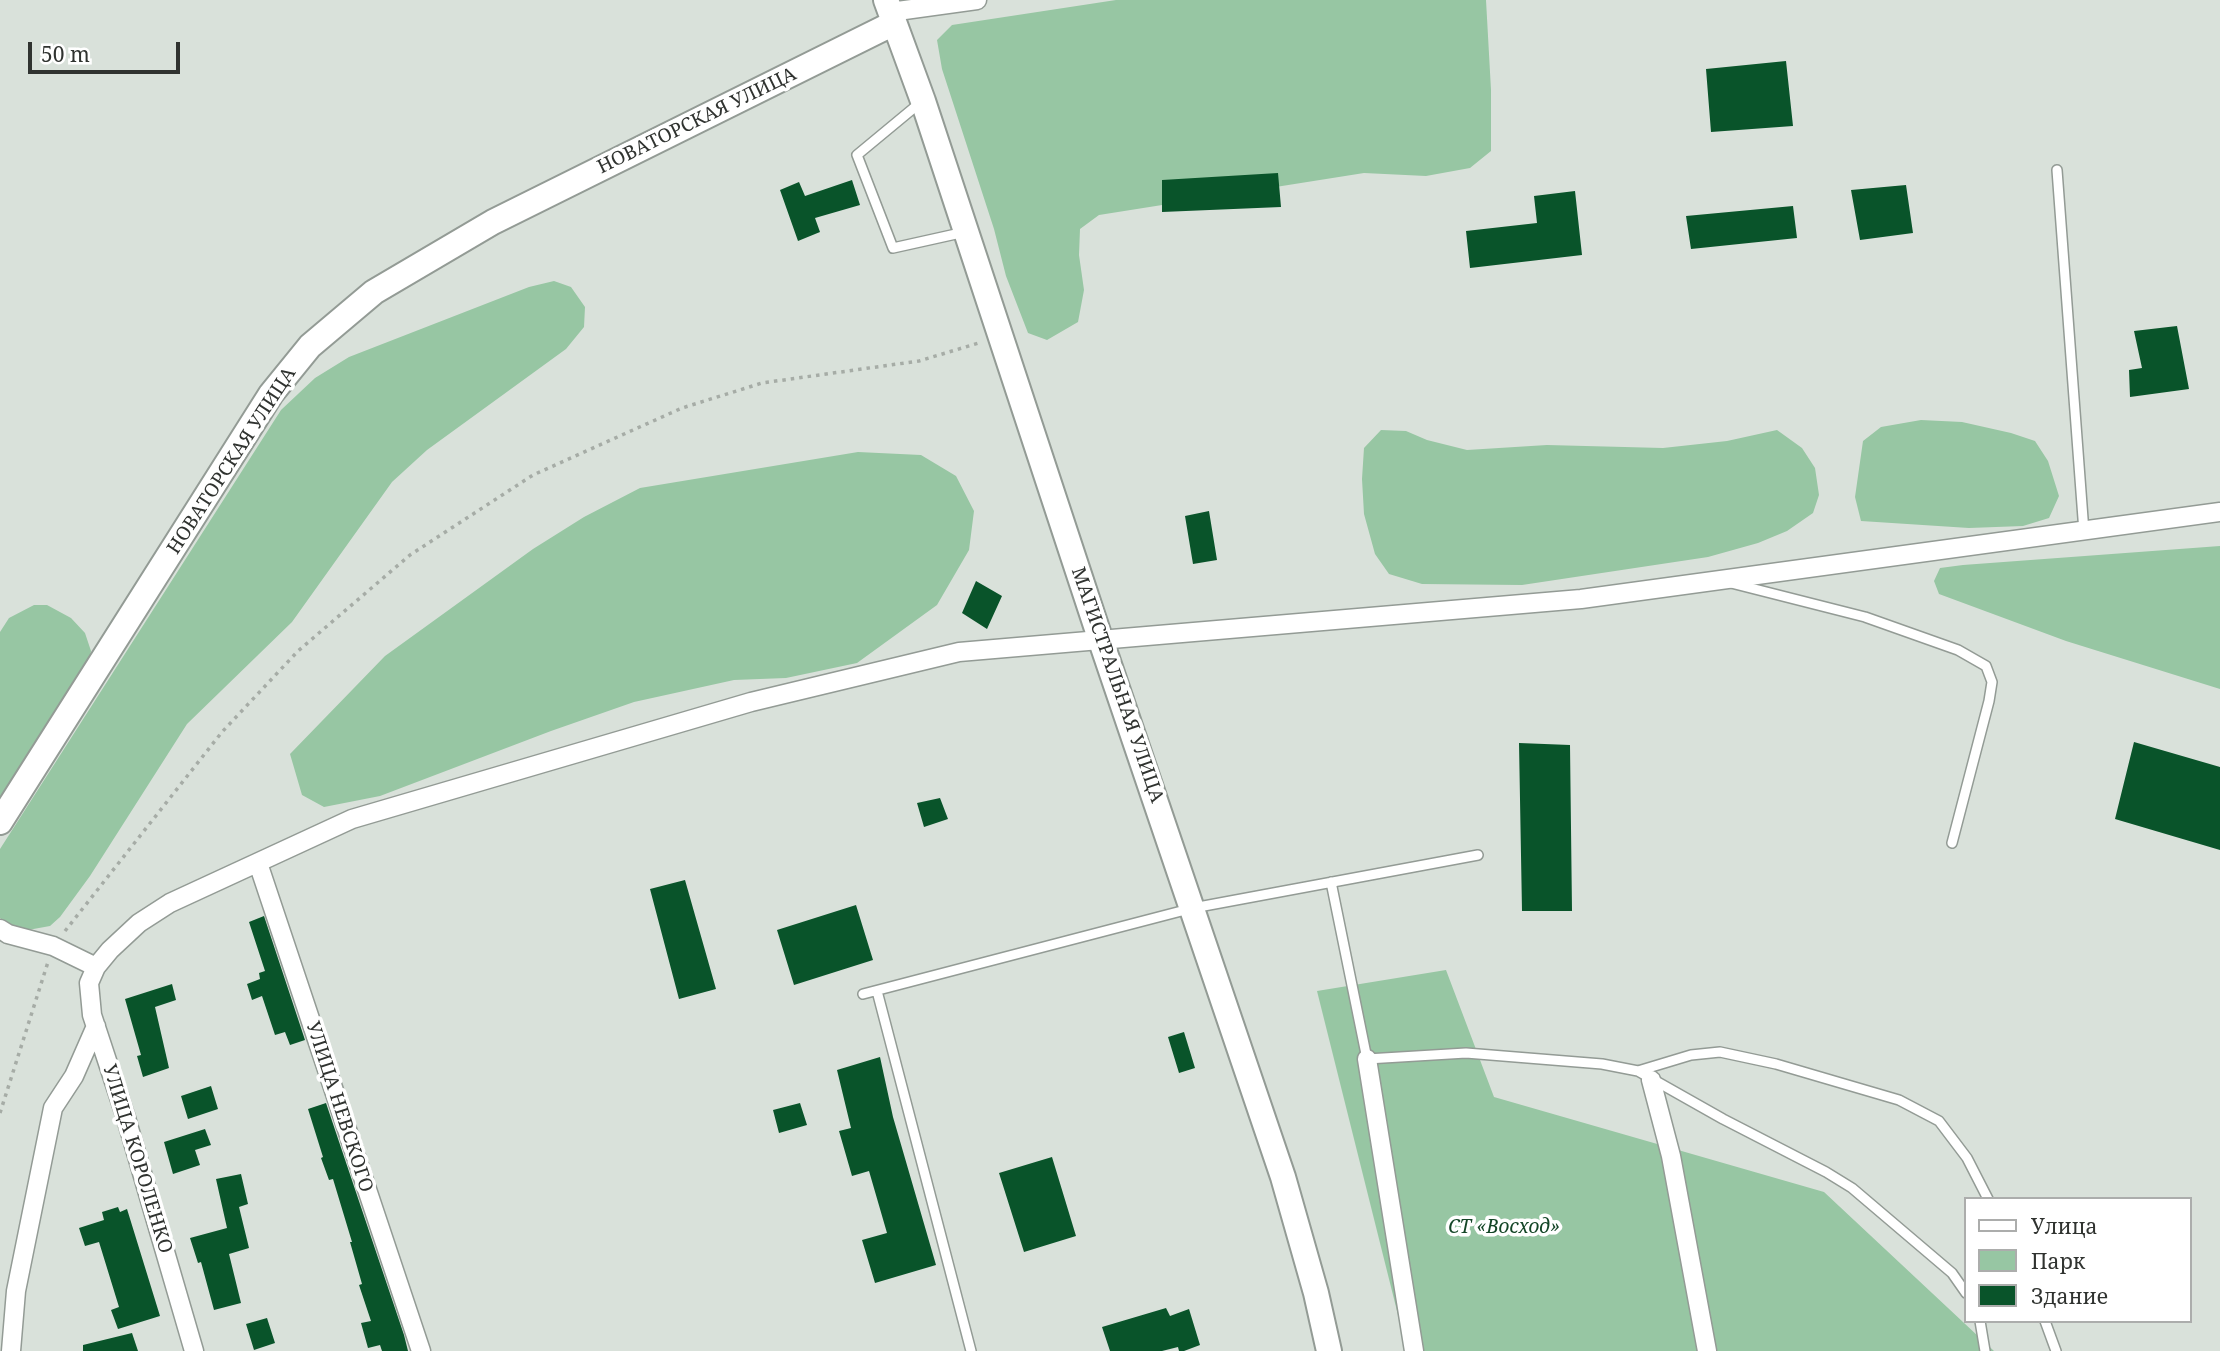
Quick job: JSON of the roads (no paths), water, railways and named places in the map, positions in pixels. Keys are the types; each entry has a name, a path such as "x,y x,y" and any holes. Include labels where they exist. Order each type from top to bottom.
{"main road":[{"name":"МАГИСТРАЛЬНАЯ УЛИЦА","path":"890,12 923,101 1100,638 1194,908 1227,1016 1283,1177 1329,1351"},
{"name":"НОВАТОРСКАЯ УЛИЦА","path":"0,822 271,394 310,346 374,292 493,222 890,12"}],"street":[{"path":"890,12 976,0"},
{"path":"0,929 8,934 53,946 96,967 139,923 160,910 352,819 751,702 959,652 1581,599 2220,512"},
{"name":"УЛИЦА НЕВСКОГО","path":"258,863 421,1351"},
{"name":"УЛИЦА КОРОЛЕНКО","path":"96,967 89,983 92,1015 126,1118 194,1351"},
{"path":"11,1351 16,1291 53,1108 74,1076 96,1026"},
{"path":"1367,1059 1414,1351"},
{"path":"1644,1075 1671,1156 1707,1351"}],"lane":[{"path":"923,101 857,155 893,248 966,232"},
{"path":"2057,170 2084,532"},
{"path":"1715,580 1866,617 1958,650 1986,667 1992,682 1989,701 1952,844"},
{"path":"863,994 1194,908 1478,855"},
{"path":"1331,882 1367,1059 1466,1053 1602,1064 1644,1075 1852,1188 1952,1273 1965,1292"},
{"path":"877,991 971,1351"},
{"path":"1644,1075 1691,1055 1720,1052 1776,1064 1899,1100 1939,1121 1967,1158 1987,1197"},
{"path":"1980,1323 1984,1351"},
{"path":"2046,1323 2056,1351"}],"park label":[{"name":"СТ «Восход»","path":"1504,1228"}]}
